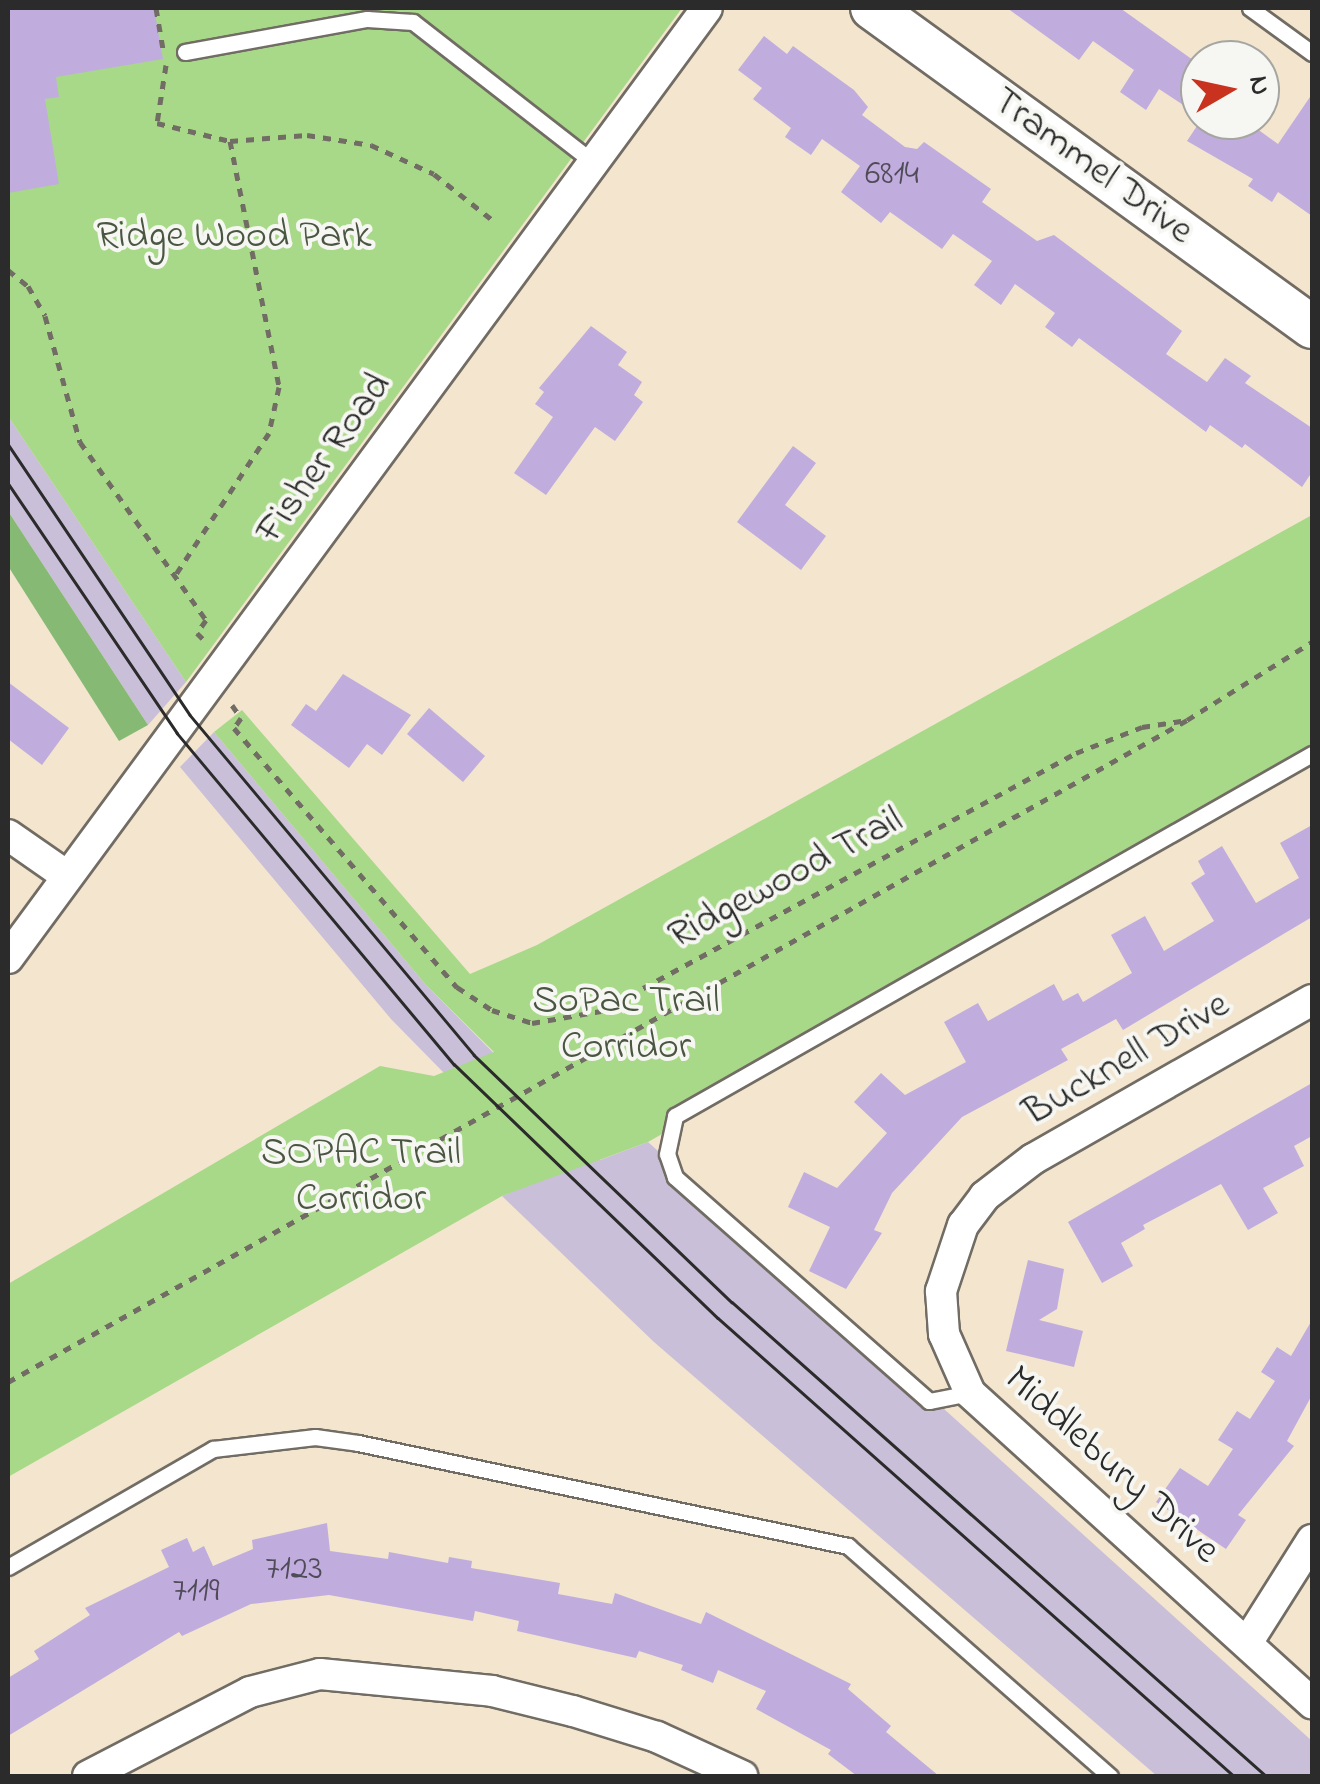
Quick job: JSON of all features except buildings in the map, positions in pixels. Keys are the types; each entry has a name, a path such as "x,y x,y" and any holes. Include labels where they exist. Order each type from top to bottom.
{"street":[{"name":"Fisher Road","path":"8,958 706,8"},
{"name":"Trammel Drive","path":"872,8 1312,328"},
{"path":"8,835 66,876"},
{"name":"Bucknell Drive","path":"984,1196 1033,1159 1312,1000"},
{"name":"Middlebury Drive","path":"984,1196 963,1225 941,1290 944,1334 970,1393 1312,1703"},
{"path":"1247,1643 1312,1540"},
{"path":"88,1776 250,1692 320,1674 492,1691 573,1710 657,1736 742,1776"}],"lane":[{"path":"1250,8 1312,53"},
{"path":"185,52 367,19 413,22 593,162"},
{"path":"970,1393 930,1400 675,1177 667,1154 674,1116 1312,754"},
{"path":"8,1567 213,1449 315,1438 358,1443 848,1546 1110,1776"}],"path":[{"path":"156,8 167,69 157,123 230,140 307,134 371,145 434,174 495,222"},
{"path":"176,574 269,434 280,387 230,140"},
{"path":"8,270 28,286 45,316 80,442 206,620 197,633 210,646"},
{"path":"8,1382 1187,720 1312,642"},
{"name":"Ridgewood Trail","path":"226,697 242,718 234,728 457,987 492,1010 532,1023 601,1011 1076,753 1142,727 1187,720"}],"shaded area":[{"path":"8,416 186,682 148,725 8,511"},
{"path":"214,732 426,985 600,1160 648,1142 1312,1741 1312,1776 1157,1776 654,1342 502,1196 547,1178 391,1019 180,767"}],"green space":[{"name":"Ridge Wood Park","path":"8,8 682,8 186,682 8,416"},
{"path":"8,511 148,725 119,741 8,566"},
{"name":"SoPac Trail Corridor","path":"1312,515 1312,763 648,1142 502,1196 8,1477 8,1284 380,1066 434,1076 494,1052 426,985 214,732 242,710 470,974 537,945"}],"tram line":[{"path":"8,444 190,715 474,1055 732,1302 1266,1776"},
{"path":"8,483 177,733 454,1064 718,1318 1234,1776"}],"park label":[{"name":"SOPAC Trail Corridor","path":"361,1177"}]}
